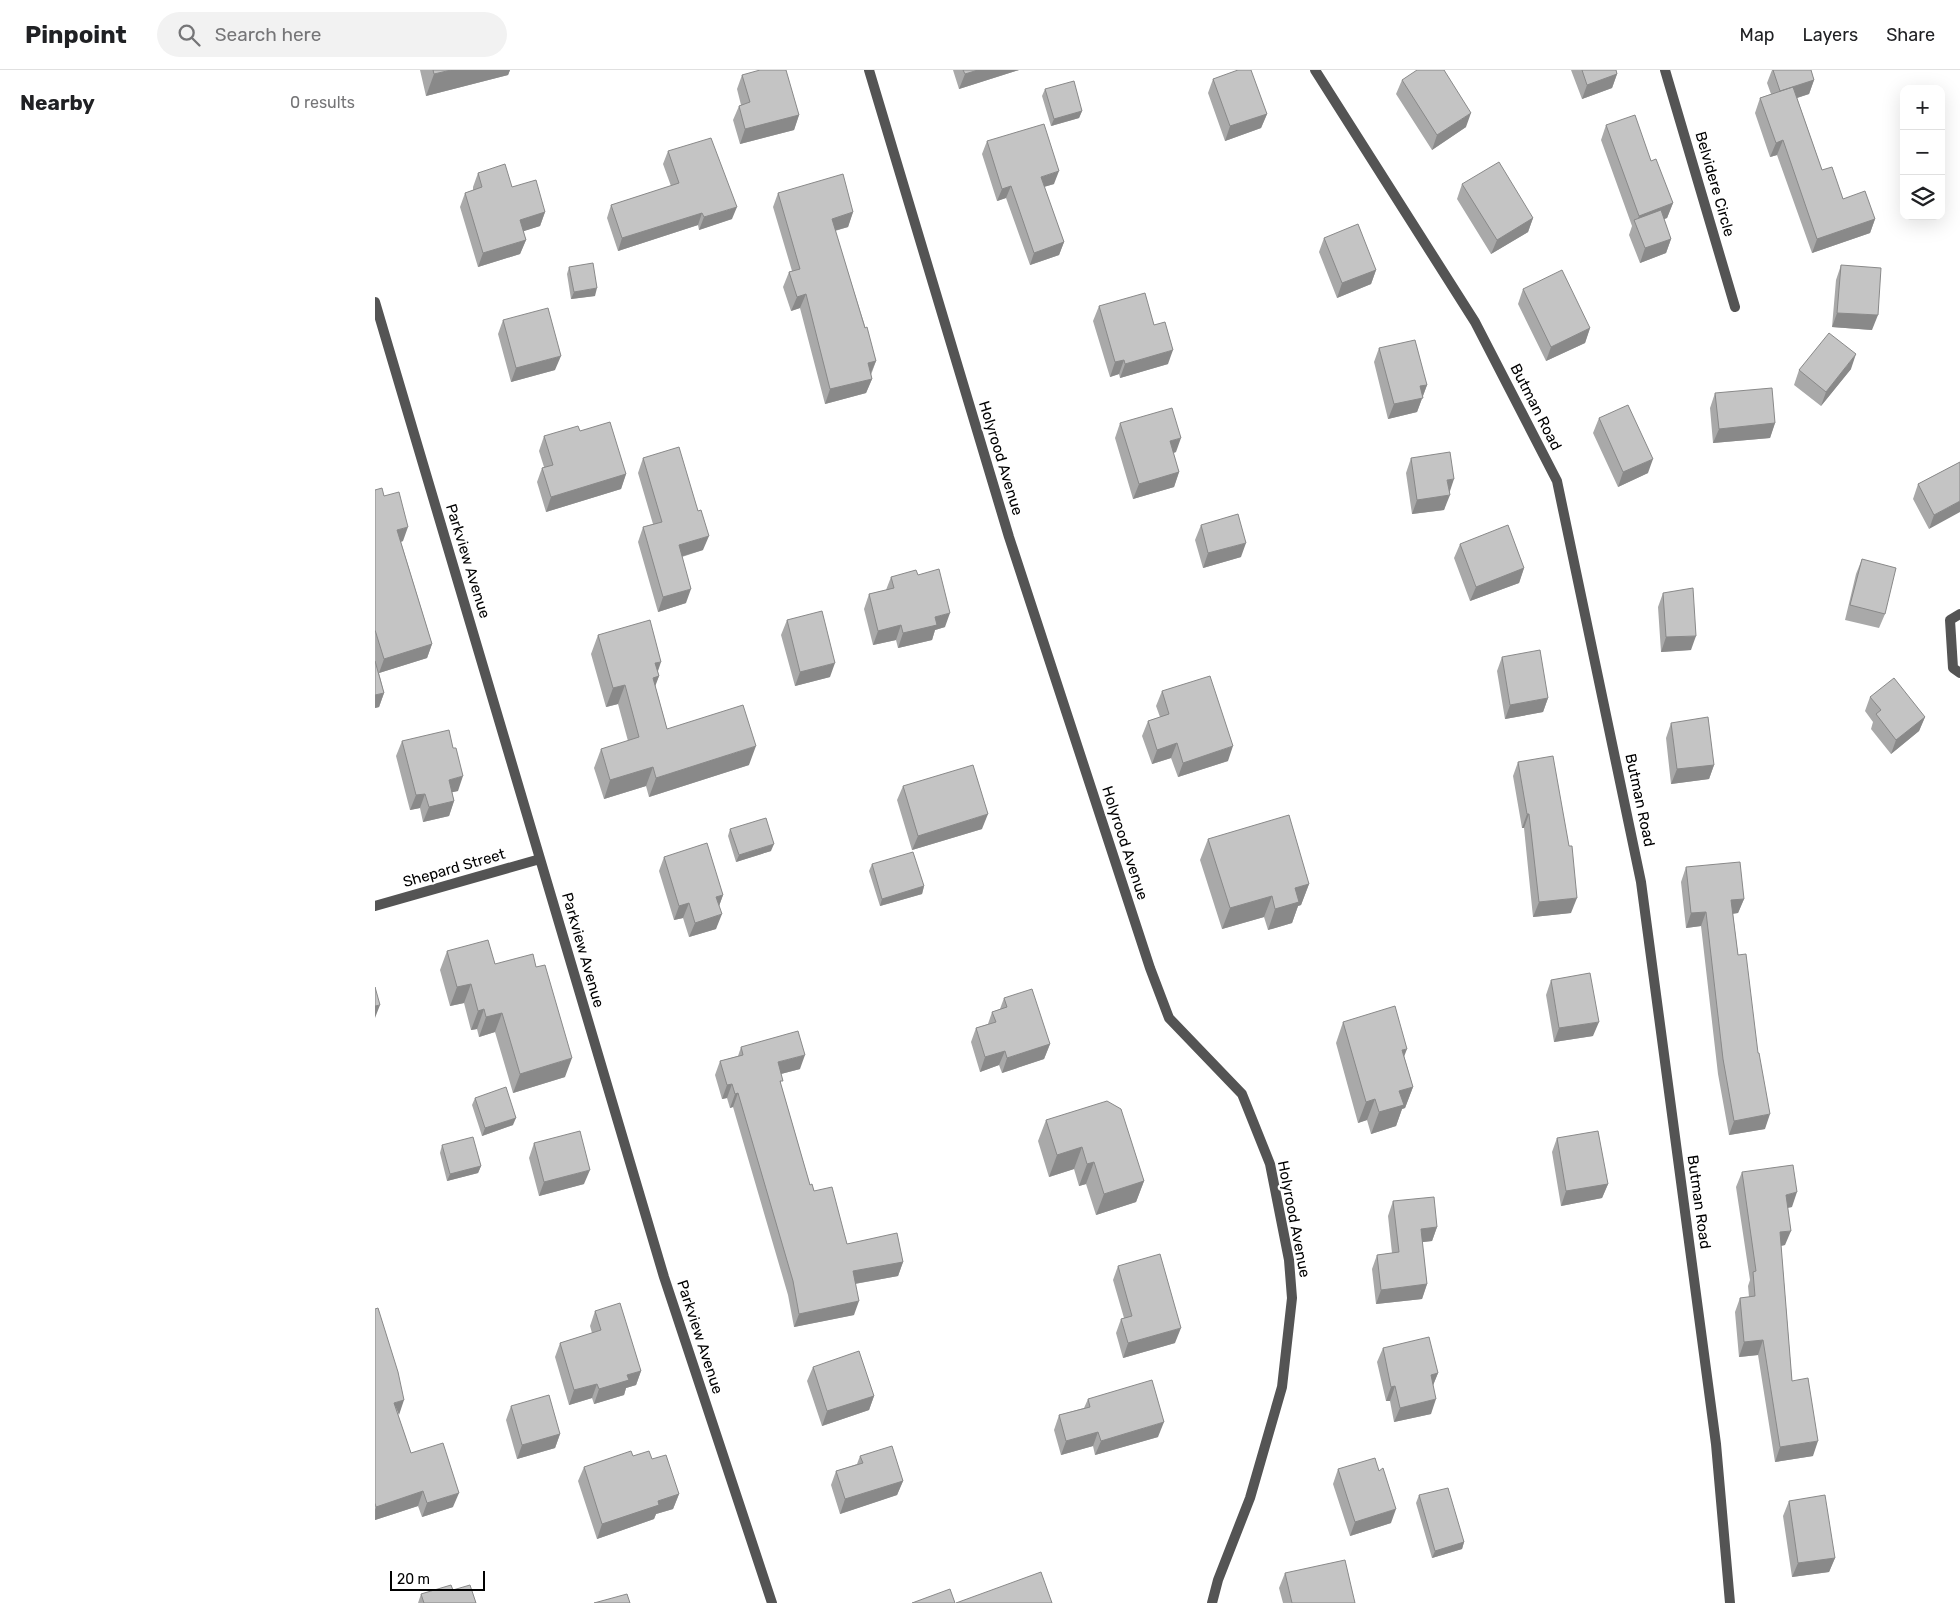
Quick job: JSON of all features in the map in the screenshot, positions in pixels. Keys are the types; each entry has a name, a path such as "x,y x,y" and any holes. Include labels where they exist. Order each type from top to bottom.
{"street":[{"name":"Holyrood Avenue","path":"869,70 1009,537 1150,968 1169,1018 1242,1094 1270,1164 1289,1260 1292,1298 1282,1387 1251,1498 1218,1580 1212,1603"},
{"name":"Butman Road","path":"1315,70 1475,322 1557,481 1641,882 1716,1444 1730,1603"},
{"name":"Belvidere Circle","path":"1665,70 1735,307"},
{"name":"Parkview Avenue","path":"375,302 664,1278 772,1603"},
{"path":"1960,614 1950,620 1953,668 1960,673"},
{"name":"Shepard Street","path":"375,906 541,859"}],"building":[{"path":"433,70 451,70 434,74"},
{"path":"760,70 786,70 799,115 745,129 739,106 750,102 742,75"},
{"path":"963,70 978,70 965,74"},
{"path":"1238,70 1251,70 1267,114 1230,126 1213,79"},
{"path":"1417,70 1444,70 1471,113 1437,135 1402,80"},
{"path":"1582,70 1616,70 1617,74 1587,85"},
{"path":"1773,70 1811,70 1814,80 1780,91"},
{"path":"1074,81 1082,111 1054,119 1045,89"},
{"path":"1793,87 1822,170 1832,167 1843,199 1865,191 1875,219 1817,239 1783,140 1776,143 1760,98"},
{"path":"1635,115 1651,161 1656,159 1673,203 1639,216 1606,125"},
{"path":"1044,124 1059,171 1041,177 1064,242 1034,253 1011,186 1002,189 987,141"},
{"path":"711,138 737,207 704,217 702,213 622,238 611,205 679,183 668,151"},
{"path":"1499,162 1533,218 1497,240 1462,184"},
{"path":"505,164 512,187 536,180 545,212 520,220 526,240 483,253 465,193 482,187 478,173"},
{"path":"843,174 853,212 832,219 876,361 868,363 872,379 830,389 806,294 797,297 789,272 800,269 778,193"},
{"path":"1661,210 1671,239 1645,248 1634,220"},
{"path":"1358,224 1376,270 1342,283 1324,238"},
{"path":"593,263 597,288 574,292 569,267"},
{"path":"1841,265 1881,268 1878,315 1837,313"},
{"path":"1562,270 1590,328 1551,347 1523,289"},
{"path":"1145,293 1154,325 1165,322 1173,350 1125,364 1124,360 1115,362 1099,306"},
{"path":"548,308 561,356 516,368 503,320"},
{"path":"1829,333 1856,354 1826,392 1799,370"},
{"path":"1415,340 1427,385 1420,386 1423,398 1394,404 1379,348"},
{"path":"1772,388 1775,423 1719,429 1715,393"},
{"path":"1628,405 1653,459 1623,472 1599,418"},
{"path":"1172,408 1181,438 1170,441 1179,472 1139,484 1120,423"},
{"path":"610,422 626,474 551,497 542,468 553,465 544,436 578,426 580,431"},
{"path":"679,447 698,511 701,510 709,536 679,545 691,589 663,597 643,527 662,522 643,458"},
{"path":"1450,452 1454,479 1447,480 1450,495 1417,500 1411,458"},
{"path":"1960,462 1960,501 1934,515 1918,484"},
{"path":"382,488 384,496 399,492 408,527 397,530 432,644 384,659 375,630 375,490"},
{"path":"1238,514 1246,543 1208,553 1201,525"},
{"path":"1508,525 1524,568 1476,587 1460,544"},
{"path":"1862,559 1896,568 1885,614 1850,605"},
{"path":"939,569 950,613 935,617 937,625 903,633 901,625 878,631 869,594 894,588 891,577 916,570 918,575"},
{"path":"1693,588 1696,636 1666,637 1663,593"},
{"path":"822,611 835,663 800,672 787,620"},
{"path":"650,620 661,662 655,663 659,676 653,678 667,729 743,705 756,746 656,778 653,767 610,780 601,749 639,737 625,685 613,688 598,635"},
{"path":"1540,650 1548,698 1510,705 1502,657"},
{"path":"375,661 384,693 375,695"},
{"path":"1210,676 1233,746 1183,763 1177,743 1157,750 1148,721 1169,714 1162,691"},
{"path":"1894,678 1925,717 1896,740 1876,714 1881,710 1870,697"},
{"path":"1708,717 1714,765 1677,769 1671,723"},
{"path":"449,730 463,776 449,780 454,801 429,807 425,794 416,795 402,741"},
{"path":"1553,756 1569,846 1572,846 1577,898 1539,902 1529,814 1527,814 1518,762"},
{"path":"973,765 988,814 918,836 903,786"},
{"path":"1289,815 1309,884 1295,888 1299,902 1275,909 1272,896 1230,908 1208,839"},
{"path":"766,818 774,844 739,855 730,829"},
{"path":"707,843 723,895 716,897 722,914 695,923 689,903 679,906 664,857"},
{"path":"913,852 924,886 882,899 872,864"},
{"path":"1740,862 1744,899 1731,900 1738,955 1746,954 1758,1053 1770,1114 1734,1121 1723,1059 1706,912 1691,913 1686,867"},
{"path":"488,940 495,964 533,954 536,967 545,965 572,1058 520,1074 502,1013 486,1017 484,1009 478,1011 471,984 457,987 447,951"},
{"path":"1590,973 1599,1022 1559,1028 1551,980"},
{"path":"375,987 380,1005 375,1006"},
{"path":"1032,989 1050,1044 1007,1058 1005,1051 985,1057 976,1028 996,1022 992,1012 1007,1007 1004,998"},
{"path":"1395,1006 1407,1049 1402,1050 1413,1087 1399,1091 1404,1105 1379,1112 1375,1099 1366,1102 1343,1022"},
{"path":"798,1031 805,1055 778,1062 783,1081 780,1081 810,1185 812,1184 814,1191 832,1187 847,1244 897,1233 903,1262 853,1271 859,1301 799,1314 793,1281 738,1093 735,1094 732,1084 727,1085 720,1061 743,1055 741,1047"},
{"path":"506,1087 516,1118 485,1128 475,1098"},
{"path":"1107,1101 1121,1109 1144,1181 1104,1194 1094,1162 1087,1164 1082,1147 1057,1155 1046,1120"},
{"path":"580,1131 590,1170 544,1182 534,1143"},
{"path":"1598,1131 1608,1184 1566,1191 1557,1138"},
{"path":"473,1137 481,1166 450,1174 442,1145"},
{"path":"1793,1165 1797,1192 1786,1195 1791,1231 1780,1232 1792,1381 1808,1378 1818,1441 1780,1447 1763,1340 1744,1342 1740,1298 1755,1296 1753,1272 1756,1271 1742,1172"},
{"path":"1434,1197 1437,1227 1421,1229 1427,1284 1381,1290 1377,1255 1399,1252 1393,1201"},
{"path":"1160,1254 1181,1328 1128,1343 1121,1319 1132,1316 1118,1266"},
{"path":"620,1303 641,1371 627,1375 629,1380 599,1389 597,1384 574,1390 560,1343 601,1330 595,1311"},
{"path":"378,1308 398,1372 404,1400 394,1403 411,1453 443,1443 459,1493 427,1503 423,1491 376,1507 375,1309"},
{"path":"1429,1337 1438,1373 1431,1375 1436,1399 1400,1408 1395,1386 1391,1387 1383,1348"},
{"path":"859,1351 874,1396 827,1411 813,1367"},
{"path":"1152,1380 1164,1422 1101,1441 1098,1432 1066,1441 1059,1415 1090,1407 1088,1399"},
{"path":"549,1395 560,1434 522,1445 511,1406"},
{"path":"892,1446 903,1481 845,1499 836,1471 863,1463 860,1456"},
{"path":"631,1451 633,1456 649,1451 652,1459 666,1455 679,1494 658,1501 659,1505 602,1524 584,1467"},
{"path":"1375,1458 1379,1471 1383,1468 1396,1509 1355,1522 1338,1469"},
{"path":"1448,1488 1464,1542 1435,1551 1419,1495"},
{"path":"1825,1495 1835,1558 1798,1563 1789,1501"},
{"path":"1345,1560 1355,1603 1292,1603 1285,1573"},
{"path":"1041,1572 1052,1603 956,1603"},
{"path":"451,1585 453,1590 470,1585 476,1603 424,1603 421,1594"},
{"path":"950,1589 955,1603 912,1603"},
{"path":"627,1594 630,1603 594,1603"}]}
